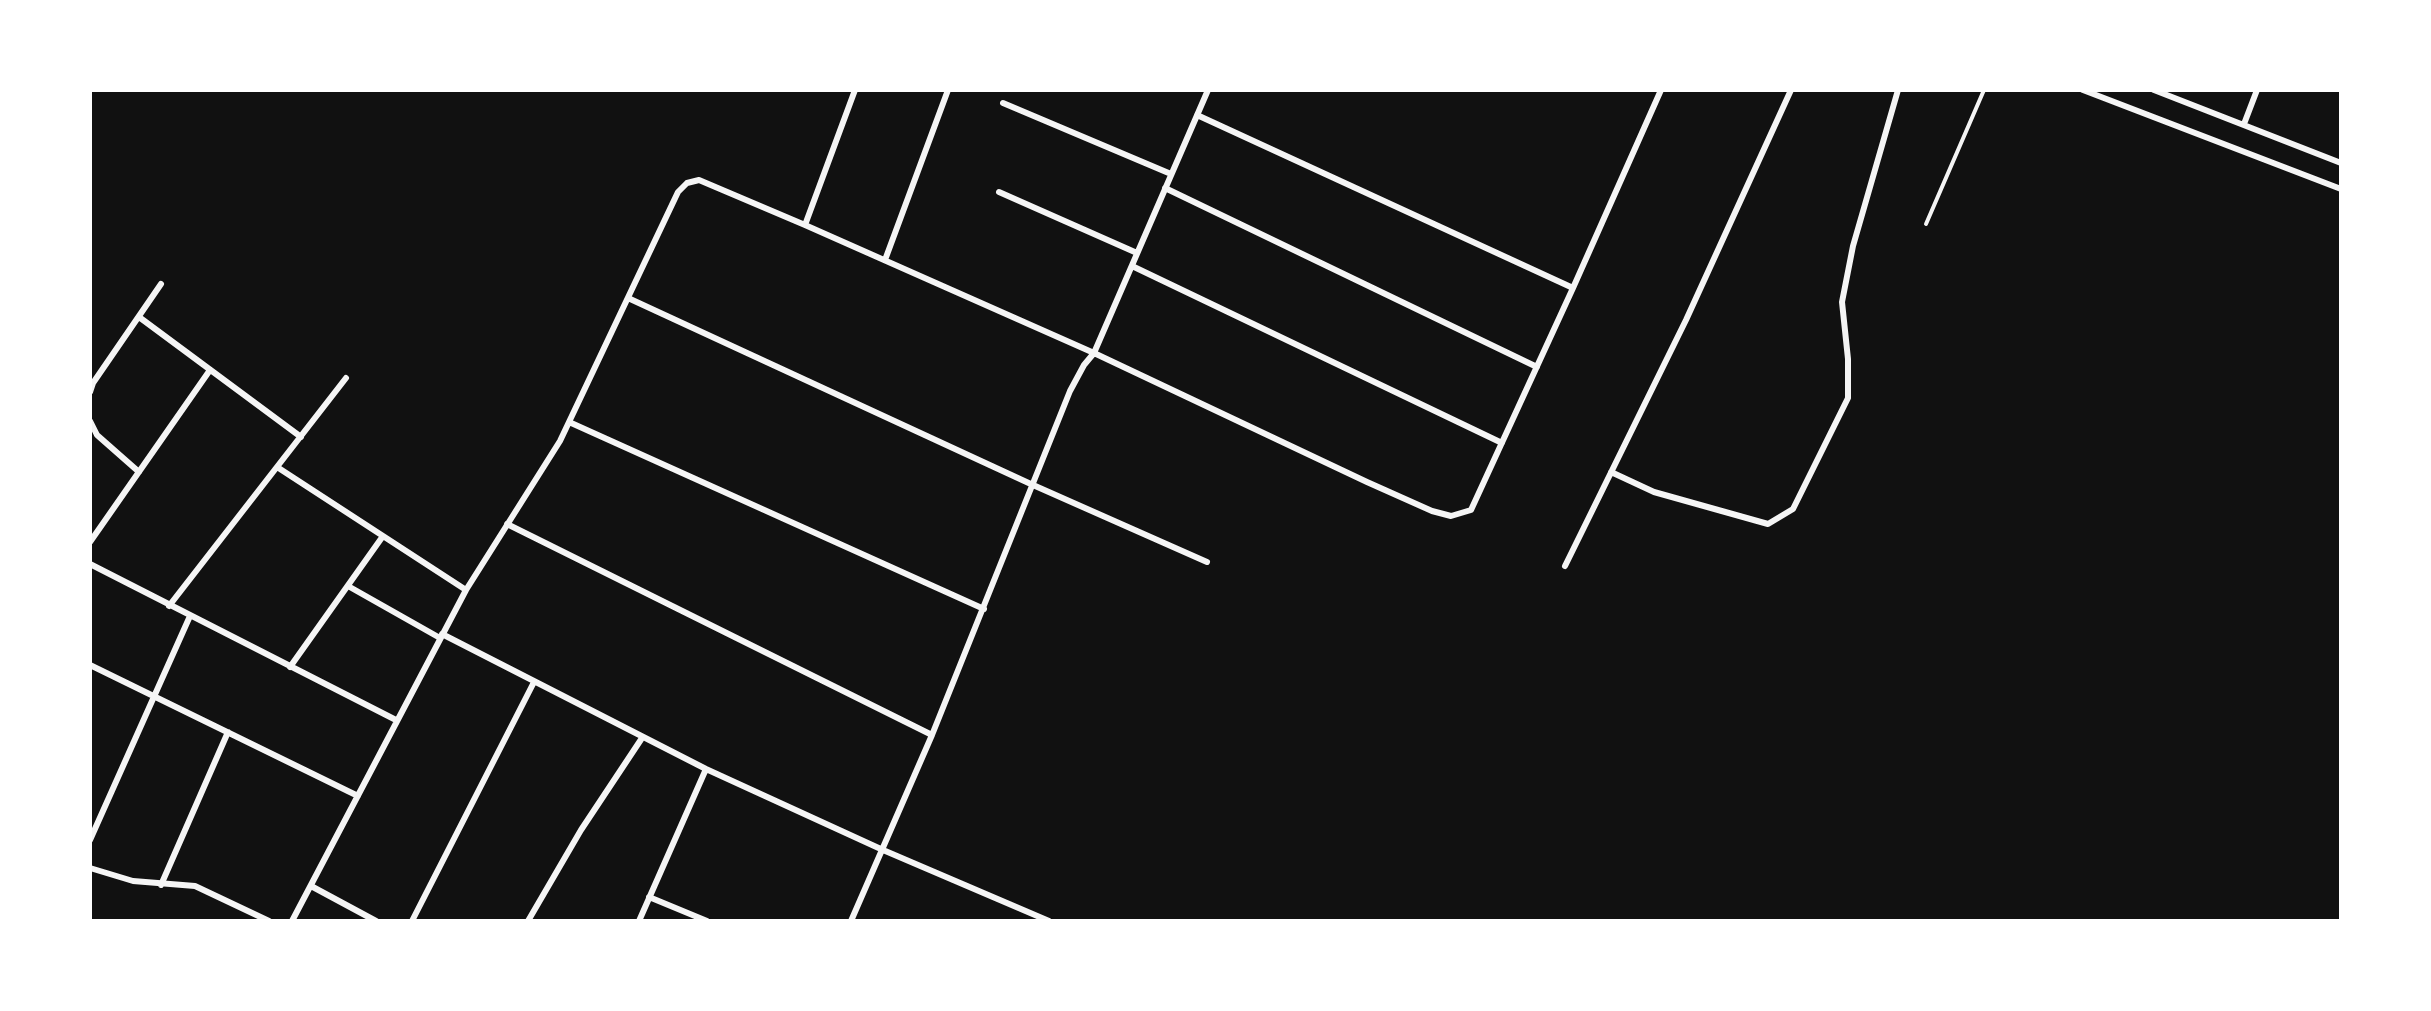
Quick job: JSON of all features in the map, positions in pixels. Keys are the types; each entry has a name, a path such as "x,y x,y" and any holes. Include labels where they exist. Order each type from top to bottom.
{"street":[{"path":"805,225 855,90"},
{"path":"885,260 948,90"},
{"path":"851,921 932,735 1070,391 1080,371 1094,353 1208,90"},
{"path":"292,921 466,590 560,441 678,192 687,183 699,180 805,225 1094,353 1367,482 1432,511 1451,516 1471,510 1661,90"},
{"path":"1565,566 1686,320 1791,90"},
{"path":"1611,472 1654,492 1768,524 1793,509 1848,398 1848,359 1842,302 1852,246 1898,90"},
{"path":"2083,90 2341,189"},
{"path":"2154,90 2341,163"},
{"path":"2244,124 2257,90"},
{"path":"1003,103 1172,174"},
{"path":"1197,115 1573,288"},
{"path":"1165,188 1537,367"},
{"path":"999,192 1137,253"},
{"path":"1132,266 1502,442"},
{"path":"90,392 93,383 161,284"},
{"path":"628,298 1033,485 1207,562"},
{"path":"139,317 301,437"},
{"path":"90,542 210,370"},
{"path":"169,606 346,378"},
{"path":"90,421 97,435 139,472"},
{"path":"569,422 984,609"},
{"path":"277,467 466,590"},
{"path":"507,524 932,735"},
{"path":"290,667 383,536"},
{"path":"90,564 396,720"},
{"path":"348,586 441,636 706,769 1049,921"},
{"path":"90,840 190,616"},
{"path":"90,665 358,796"},
{"path":"412,921 534,682"},
{"path":"161,885 228,732"},
{"path":"528,921 581,830 642,738"},
{"path":"639,921 706,769"},
{"path":"90,868 133,881 195,886 269,921"},
{"path":"311,886 376,921"},
{"path":"649,897 707,921"}],"lane":[{"path":"1926,224 1983,90"}]}
